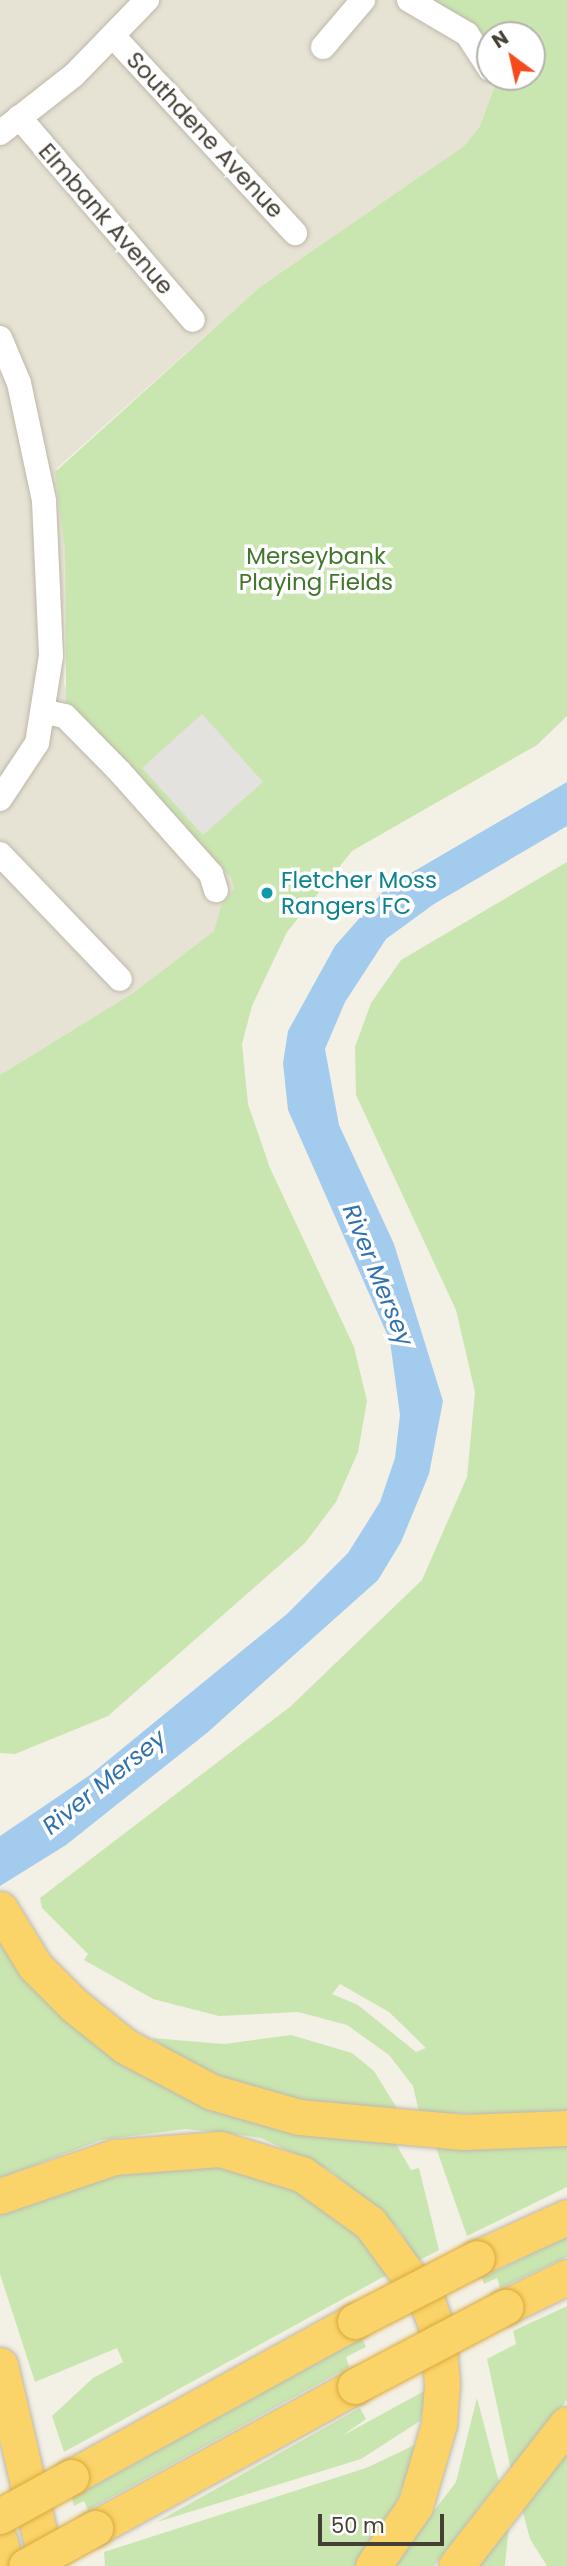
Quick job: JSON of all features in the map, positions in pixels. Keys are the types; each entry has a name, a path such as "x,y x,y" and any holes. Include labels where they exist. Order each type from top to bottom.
{"highway":[{"path":"2,1912 35,1966 74,2006 125,2046 183,2079 299,2117 463,2132 567,2128"},
{"path":"0,2196 114,2157 220,2149 282,2164 345,2201 407,2267 438,2332 439,2424 415,2506 373,2566"},
{"path":"0,2516 355,2321 477,2258 567,2217"},
{"path":"26,2566 355,2386 505,2306 567,2277"},
{"path":"0,2365 47,2566"},
{"path":"456,2566 567,2424"},
{"path":"0,2542 5,2566"}],"street":[{"path":"0,133 114,37 147,0"},
{"path":"323,47 363,0"},
{"path":"409,0 467,34 476,50"},
{"name":"Southdene Avenue","path":"114,37 295,233"},
{"name":"Elmbank Avenue","path":"19,117 193,320"},
{"path":"0,338 19,383 44,501 51,610 46,712 37,743 0,799"},
{"path":"46,712 65,716 120,772 211,874 216,890"},
{"path":"0,854 120,979"}],"shaded area":[{"path":"0,0 423,0 476,28 476,91 493,91 480,126 464,146 260,287 57,468 65,551 64,684 73,709 231,878 234,889 221,906 214,931 133,993 0,1075"},
{"path":"202,714 263,782 203,835 142,768"}],"green space":[{"name":"Merseybank Playing Fields","path":"423,0 567,0 567,716 537,745 352,851 287,932 252,1006 242,1044 248,1104 270,1168 354,1347 367,1401 358,1452 336,1502 305,1543 108,1716 15,1754 0,1753 0,1075 133,993 214,931 221,906 234,889 231,878 66,701 65,551 55,472 260,287 464,146 480,126 493,91 546,91 546,21 476,21 475,27"},
{"path":"567,862 567,2117 419,2112 413,2086 389,2055 347,2025 298,2012 219,2016 153,1999 84,1960 88,1954 42,1908 40,1898 291,1706 422,1580 467,1477 475,1392 456,1310 356,1095 355,1047 371,1003 401,960","holes":["340,1984 389,2012 426,2048 416,2052 358,2005 332,1994"]},
{"path":"0,1927 123,2050 392,2137 411,2170 419,2168 439,2250 418,2261 398,2228 331,2171 261,2138 185,2129 101,2140 0,2178"},
{"path":"291,2035 352,2053 374,2071 398,2110 286,2098 220,2077 176,2056 152,2038 224,2044"},
{"path":"433,2139 567,2140 567,2187 467,2236"},
{"path":"244,2164 333,2206 394,2271 64,2452 52,2416 93,2378 123,2362 117,2348 35,2382 0,2274 0,2212 89,2175"},
{"path":"567,2236 567,2257 500,2288 497,2278 484,2284 482,2278"},
{"path":"567,2306 567,2400 511,2470 487,2359 516,2344 513,2331"},
{"path":"362,2338 366,2347 346,2357 349,2367 88,2510 84,2501 74,2506 72,2498"},
{"path":"428,2389 420,2421 361,2459 157,2522 360,2408 366,2419 342,2436"},
{"path":"477,2398 499,2482 434,2566 392,2566 456,2482"},
{"path":"419,2443 395,2506 355,2566 105,2566 104,2552 366,2468"},
{"path":"567,2449 567,2566 547,2566 530,2539 521,2505"},
{"path":"509,2525 505,2566 478,2566"}],"water":[{"name":"River Mersey","path":"567,782 567,826 434,904 386,939 345,1002 325,1049 339,1125 394,1244 443,1401 429,1474 401,1542 378,1580 208,1732 66,1845 0,1886 0,1836 90,1775 287,1614 348,1553 380,1502 395,1458 400,1415 390,1341 288,1110 283,1063 288,1031 335,946 387,887"}],"place":[{"name":"Fletcher Moss Rangers FC","path":"267,893"}]}
